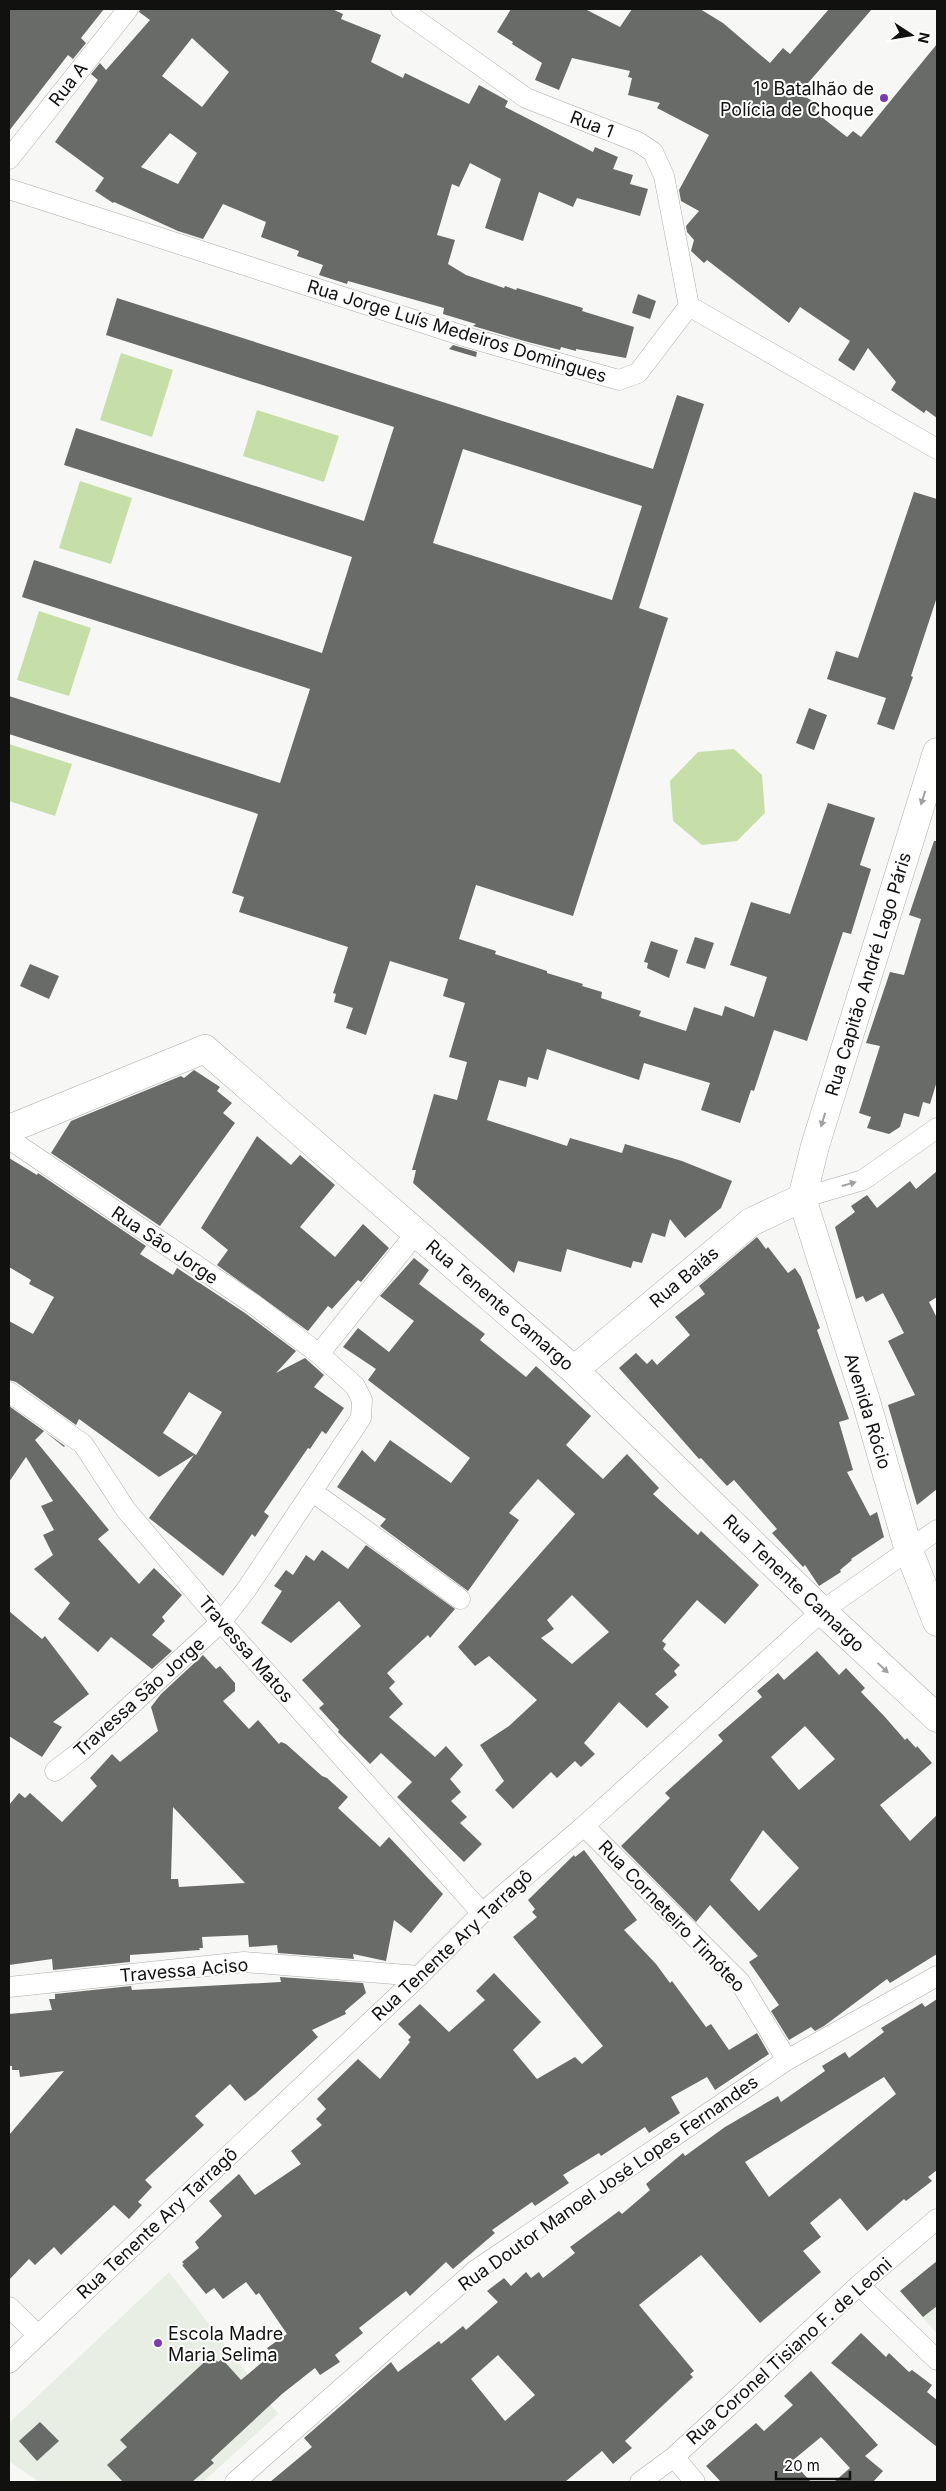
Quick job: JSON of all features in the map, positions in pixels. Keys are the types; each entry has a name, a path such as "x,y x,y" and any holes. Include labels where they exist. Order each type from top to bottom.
{"street":[{"name":"Rua A","path":"9,159 128,9"},
{"name":"Rua 1","path":"400,9 526,98 638,142 653,152 664,176 689,306"},
{"name":"Rua Jorge Luís Medeiros Domingues","path":"9,190 470,338 618,380 638,373 689,306"},
{"path":"689,306 937,449"},
{"name":"Rua Capitão André Lago Páris","path":"802,1198 815,1146 937,752"},
{"name":"Rua Tenente Camargo","path":"9,1129 205,1050 574,1370 822,1611 937,1718"},
{"path":"802,1198 863,1180 937,1128"},
{"name":"Rua São Jorge","path":"9,1139 252,1303 319,1354 355,1386 362,1400 362,1418 313,1492"},
{"name":"Rua Baiás","path":"574,1370 751,1222 802,1198"},
{"name":"Avenida Rócio","path":"802,1198 866,1401 909,1551 937,1622"},
{"path":"319,1354 417,1232"},
{"name":"Travessa Matos","path":"9,1392 84,1444 126,1510 221,1622 482,1913"},
{"path":"313,1492 460,1599"},
{"name":"Travessa São Jorge","path":"56,1771 81,1751 221,1622 246,1590 313,1492"},
{"name":"Rua Tenente Ary Tarragô","path":"9,2363 419,1976 482,1913 584,1826 822,1611 937,1530"},
{"name":"Rua Corneteiro Timóteo","path":"584,1826 740,1982 787,2060"},
{"name":"Travessa Aciso","path":"9,1987 244,1962 419,1976"},
{"name":"Rua Doutor Manoel José Lopes Fernandes","path":"235,2482 476,2270 787,2060 937,1976"},
{"name":"Rua Coronel Tisiano F. de Leoni","path":"640,2482 674,2457 859,2284 937,2219"},
{"path":"859,2284 937,2360"},
{"path":"9,2307 38,2336"},
{"path":"674,2457 695,2482"}],"shaded area":[{"path":"934,2263 937,2266 937,2334 900,2291"},
{"name":"Escola Madre Maria Selima","path":"169,2272 278,2414 203,2482 39,2482 9,2461 9,2423"}],"green space":[{"path":"121,353 173,370 152,437 100,420"},
{"path":"257,410 339,436 324,482 243,456"},
{"path":"80,481 132,498 111,564 59,548"},
{"path":"39,611 91,628 69,696 17,680"},
{"path":"9,744 72,764 55,816 9,801"},
{"path":"734,749 762,775 765,813 737,841 702,845 673,821 670,781 698,752"}],"building":[{"path":"9,9 104,9 81,38 86,43 73,59 68,55 9,131"},
{"path":"140,9 332,9 343,14 341,19 381,35 371,62 403,78 405,73 469,104 479,85 508,101 505,107 593,152 595,147 618,157 613,169 633,175 630,184 648,189 640,216 577,198 573,207 539,192 523,241 485,228 501,179 470,163 459,187 452,184 437,235 455,240 448,264 466,275 504,288 505,286 516,290 517,288 583,308 582,311 634,327 626,358 561,347 560,350 528,342 473,326 476,324 443,314 444,308 348,281 347,284 319,275 323,265 297,256 299,251 261,237 266,222 223,204 203,239 178,231 113,203 95,191 104,178 55,142 98,80 91,74 100,63 106,70 150,20 139,12","holes":["192,38 229,72 202,107 162,76","170,133 197,153 178,184 141,167"]},
{"path":"511,9 585,9 620,27 632,9 700,9 723,23 770,63 783,48 790,54 829,9 872,9 802,90 808,94 806,97 818,105 814,111 847,137 853,131 861,137 937,44 937,418 926,410 924,413 891,390 896,382 868,348 854,371 838,360 850,341 800,307 789,323 707,260 704,263 691,251 694,240 687,232 686,226 699,211 681,201 679,190 709,135 657,108 660,103 628,95 632,78 628,77 630,71 572,58 559,90 535,80 542,63 497,32"},
{"path":"638,294 656,301 650,319 632,313"},
{"path":"117,298 653,469 677,395 704,404 639,608 668,618 573,916 476,885 459,939 496,951 495,954 547,971 547,973 583,984 582,986 602,992 601,998 641,1011 639,1016 686,1031 694,1007 722,1016 725,1006 754,1017 767,977 730,965 751,902 790,914 828,803 875,818 860,865 871,869 851,934 843,932 807,1041 774,1030 754,1091 751,1090 740,1123 701,1110 710,1083 644,1063 639,1080 547,1049 538,1080 528,1077 526,1087 499,1080 487,1120 567,1146 570,1138 622,1153 625,1144 682,1161 732,1181 721,1208 685,1238 670,1219 665,1237 652,1233 642,1263 633,1261 631,1268 567,1249 561,1272 518,1261 514,1273 413,1183 416,1170 412,1170 434,1094 457,1100 467,1062 449,1057 465,1003 443,996 448,979 390,961 366,1035 346,1028 353,1008 334,1002 336,994 333,993 348,947 239,912 244,897 232,893 258,814 9,734 9,696 280,783 310,689 22,597 34,560 322,653 352,557 64,465 76,428 364,521 394,427 106,335","holes":["463,449 642,506 612,600 433,543"]},
{"path":"453,345 477,352 476,357 449,349"},
{"path":"914,492 937,499 937,597 911,676 913,677 894,730 877,724 886,698 827,679 836,651 858,658"},
{"path":"809,708 827,715 814,750 796,743"},
{"path":"934,841 937,841 937,1081 930,1104 923,1102 919,1117 904,1113 900,1127 889,1134 867,1128 871,1117 859,1113 880,1046 866,1043 890,972 904,975 921,919 909,915"},
{"path":"695,937 714,943 705,969 686,963"},
{"path":"651,941 678,950 669,978 647,968 648,963 644,962"},
{"path":"30,964 59,976 49,999 20,986"},
{"path":"194,1070 220,1087 217,1091 232,1103 223,1113 235,1123 160,1226 51,1153 71,1121 181,1076 184,1078"},
{"path":"257,1136 291,1165 300,1155 335,1185 300,1227 335,1257 363,1224 389,1248 361,1282 358,1280 332,1309 328,1306 308,1331 217,1265 228,1250 201,1228"},
{"path":"9,1158 37,1175 38,1173 146,1246 140,1254 173,1275 177,1268 245,1313 296,1351 276,1373 305,1358 324,1375 314,1387 344,1408 326,1434 322,1431 310,1449 308,1448 264,1512 269,1516 255,1537 252,1534 223,1576 149,1518 194,1455 159,1477 79,1419 76,1425 16,1382 9,1380 9,1321 33,1334 54,1297 29,1284 31,1280 9,1267","holes":["189,1392 222,1412 196,1455 163,1433"]},
{"path":"937,1171 937,1297 929,1302 937,1318 937,1489 917,1505 888,1405 915,1395 888,1341 904,1333 883,1293 866,1302 863,1296 856,1299 835,1227 855,1212 851,1206 867,1195 877,1208 910,1181 916,1189"},
{"path":"757,1237 766,1249 768,1247 788,1273 795,1268 801,1277 820,1328 817,1330 849,1419 839,1422 853,1470 847,1472 870,1516 877,1512 884,1537 851,1559 840,1570 841,1572 819,1586 805,1565 803,1567 772,1533 777,1529 734,1480 727,1486 701,1458 699,1459 619,1368 636,1353 647,1364 652,1359 657,1365 690,1335 675,1317 705,1294 699,1286"},
{"path":"414,1258 429,1270 419,1284 485,1334 480,1340 526,1377 536,1366 591,1416 566,1445 603,1479 627,1454 659,1488 653,1494 698,1535 701,1531 759,1585 725,1624 697,1600 662,1641 666,1644 663,1649 680,1665 674,1671 677,1675 655,1694 669,1707 647,1728 619,1702 584,1743 595,1754 581,1767 575,1761 557,1778 551,1772 513,1809 495,1790 504,1781 480,1745 509,1726 537,1700 489,1656 475,1666 458,1647 575,1514 538,1479 509,1513 519,1520 468,1591 380,1526 386,1519 337,1487 362,1450 375,1462 390,1440 451,1483 470,1458 368,1380 376,1369 343,1347 358,1328 389,1352 414,1321 380,1296","holes":["572,1595 609,1632 572,1664 541,1638 554,1629 547,1620"]},
{"path":"9,1406 44,1431 35,1440 109,1530 98,1539 139,1584 154,1568 182,1595 162,1617 165,1621 152,1635 172,1651 152,1669 111,1637 98,1652 58,1619 70,1603 34,1569 53,1555 43,1535 54,1530 41,1506 53,1501 26,1457 9,1482"},
{"path":"44,1431 65,1446 64,1447"},
{"path":"366,1545 455,1609 430,1638 428,1635 387,1673 395,1682 389,1688 403,1704 389,1717 435,1757 446,1746 463,1765 450,1779 461,1792 451,1801 467,1817 460,1823 482,1844 464,1862 397,1797 412,1782 381,1753 370,1764 338,1732 339,1730 319,1708 324,1704 302,1680 361,1626 339,1601 291,1643 261,1623 282,1591 274,1586 286,1570 293,1575 306,1555 314,1561 322,1550 348,1569"},
{"path":"9,1611 42,1639 45,1636 89,1694 53,1722 62,1727 42,1757 9,1736"},
{"path":"817,1651 839,1675 846,1668 865,1688 861,1692 905,1740 907,1738 916,1748 917,1746 932,1763 880,1805 910,1841 937,1815 937,1954 890,1983 887,1979 824,2026 815,2031 811,2027 789,2040 771,2011 779,2005 749,1962 758,1956 710,1905 696,1922 621,1846 670,1798 665,1793 723,1741 718,1735 762,1697 757,1691 778,1673 784,1680","holes":["805,1726 835,1759 799,1790 771,1757","763,1830 799,1868 759,1911 730,1880"]},
{"path":"203,1655 216,1669 220,1666 235,1683 235,1691 223,1701 249,1729 258,1720 279,1744 281,1742 286,1744 322,1776 327,1778 348,1797 338,1808 380,1847 389,1837 443,1894 411,1933 394,1920 386,1961 353,1954 354,1959 278,1953 277,1945 249,1947 248,1935 202,1937 203,1948 199,1948 200,1950 130,1955 130,1962 53,1970 52,1959 9,1965 9,1805 19,1793 25,1798 30,1793 62,1822 97,1786 90,1778 112,1754 120,1762 158,1731 151,1707 161,1694","holes":["173,1807 245,1883 179,1887 178,1879 171,1879"]},
{"path":"584,1850 637,1920 624,1930 656,1964 670,1983 672,1981 706,2027 711,2024 729,2050 757,2033 769,2054 715,2090 707,2077 671,2097 680,2113 649,2133 645,2127 601,2156 599,2153 563,2175 569,2183 535,2206 532,2202 492,2230 495,2233 453,2269 446,2262 410,2296 406,2291 359,2328 363,2333 335,2355 340,2362 320,2375 315,2368 282,2394 211,2460 214,2463 192,2482 123,2482 107,2465 127,2447 120,2440 212,2355 218,2362 222,2359 241,2380 272,2354 267,2348 287,2334 259,2293 256,2295 246,2282 223,2299 214,2288 206,2294 182,2265 184,2264 182,2262 199,2248 195,2242 222,2216 209,2201 239,2174 255,2195 301,2164 291,2151 322,2125 316,2119 326,2109 317,2099 358,2059 380,2079 410,2042 408,2040 411,2037 398,2024 420,2004 449,2032 485,2000 476,1991 494,1973 541,2022 513,2050 537,2079 575,2057 582,2064 603,2046 513,1937 537,1917 532,1912 535,1909 528,1900 574,1855 575,1857"},
{"path":"280,1977 363,1983 366,1993 345,2011 346,2014 312,2030 318,2037 255,2094 245,2101 230,2084 195,2116 204,2125 145,2180 152,2187 138,2202 142,2205 129,2219 114,2205 61,2255 54,2247 35,2265 29,2259 9,2280 9,2135 64,2071 20,2077 19,2070 12,2070 12,2066 9,2066 9,2014 52,2010 49,1999 55,1999 55,1994 131,1986 132,1990 281,1982"},
{"path":"937,1999 937,2170 928,2177 932,2181 906,2201 904,2199 867,2231 840,2198 810,2223 821,2237 803,2251 821,2272 760,2323 701,2255 639,2305 694,2371 690,2374 693,2377 625,2441 632,2448 613,2464 602,2451 565,2482 270,2482 312,2447 304,2438 391,2362 398,2372 439,2341 441,2344 463,2326 466,2330 498,2302 487,2291 504,2278 511,2286 526,2272 531,2278 539,2272 543,2278 575,2253 570,2247 619,2211 622,2214 650,2190 646,2184 683,2153 685,2156 725,2127 778,2096 781,2102 825,2071 822,2066 845,2052 849,2058 884,2032 881,2028 922,2003 925,2007","holes":["884,2077 896,2094 769,2197 745,2162","498,2355 535,2395 505,2421 471,2379"]},
{"path":"937,2261 937,2306 923,2317 900,2291"},
{"path":"861,2333 886,2357 889,2353 909,2372 912,2370 932,2385 927,2392 937,2400 937,2447 831,2363"},
{"path":"811,2371 878,2445 865,2456 883,2471 873,2482 834,2482 850,2468 821,2437 792,2461 811,2482 721,2482 706,2466 756,2423 764,2431 793,2405 784,2396"},
{"path":"40,2422 59,2441 37,2461 19,2441"}],"place":[{"name":"1º Batalhão de Polícia de Choque","path":"884,98"},
{"name":"Escola Madre Maria Selima","path":"158,2343"}]}
